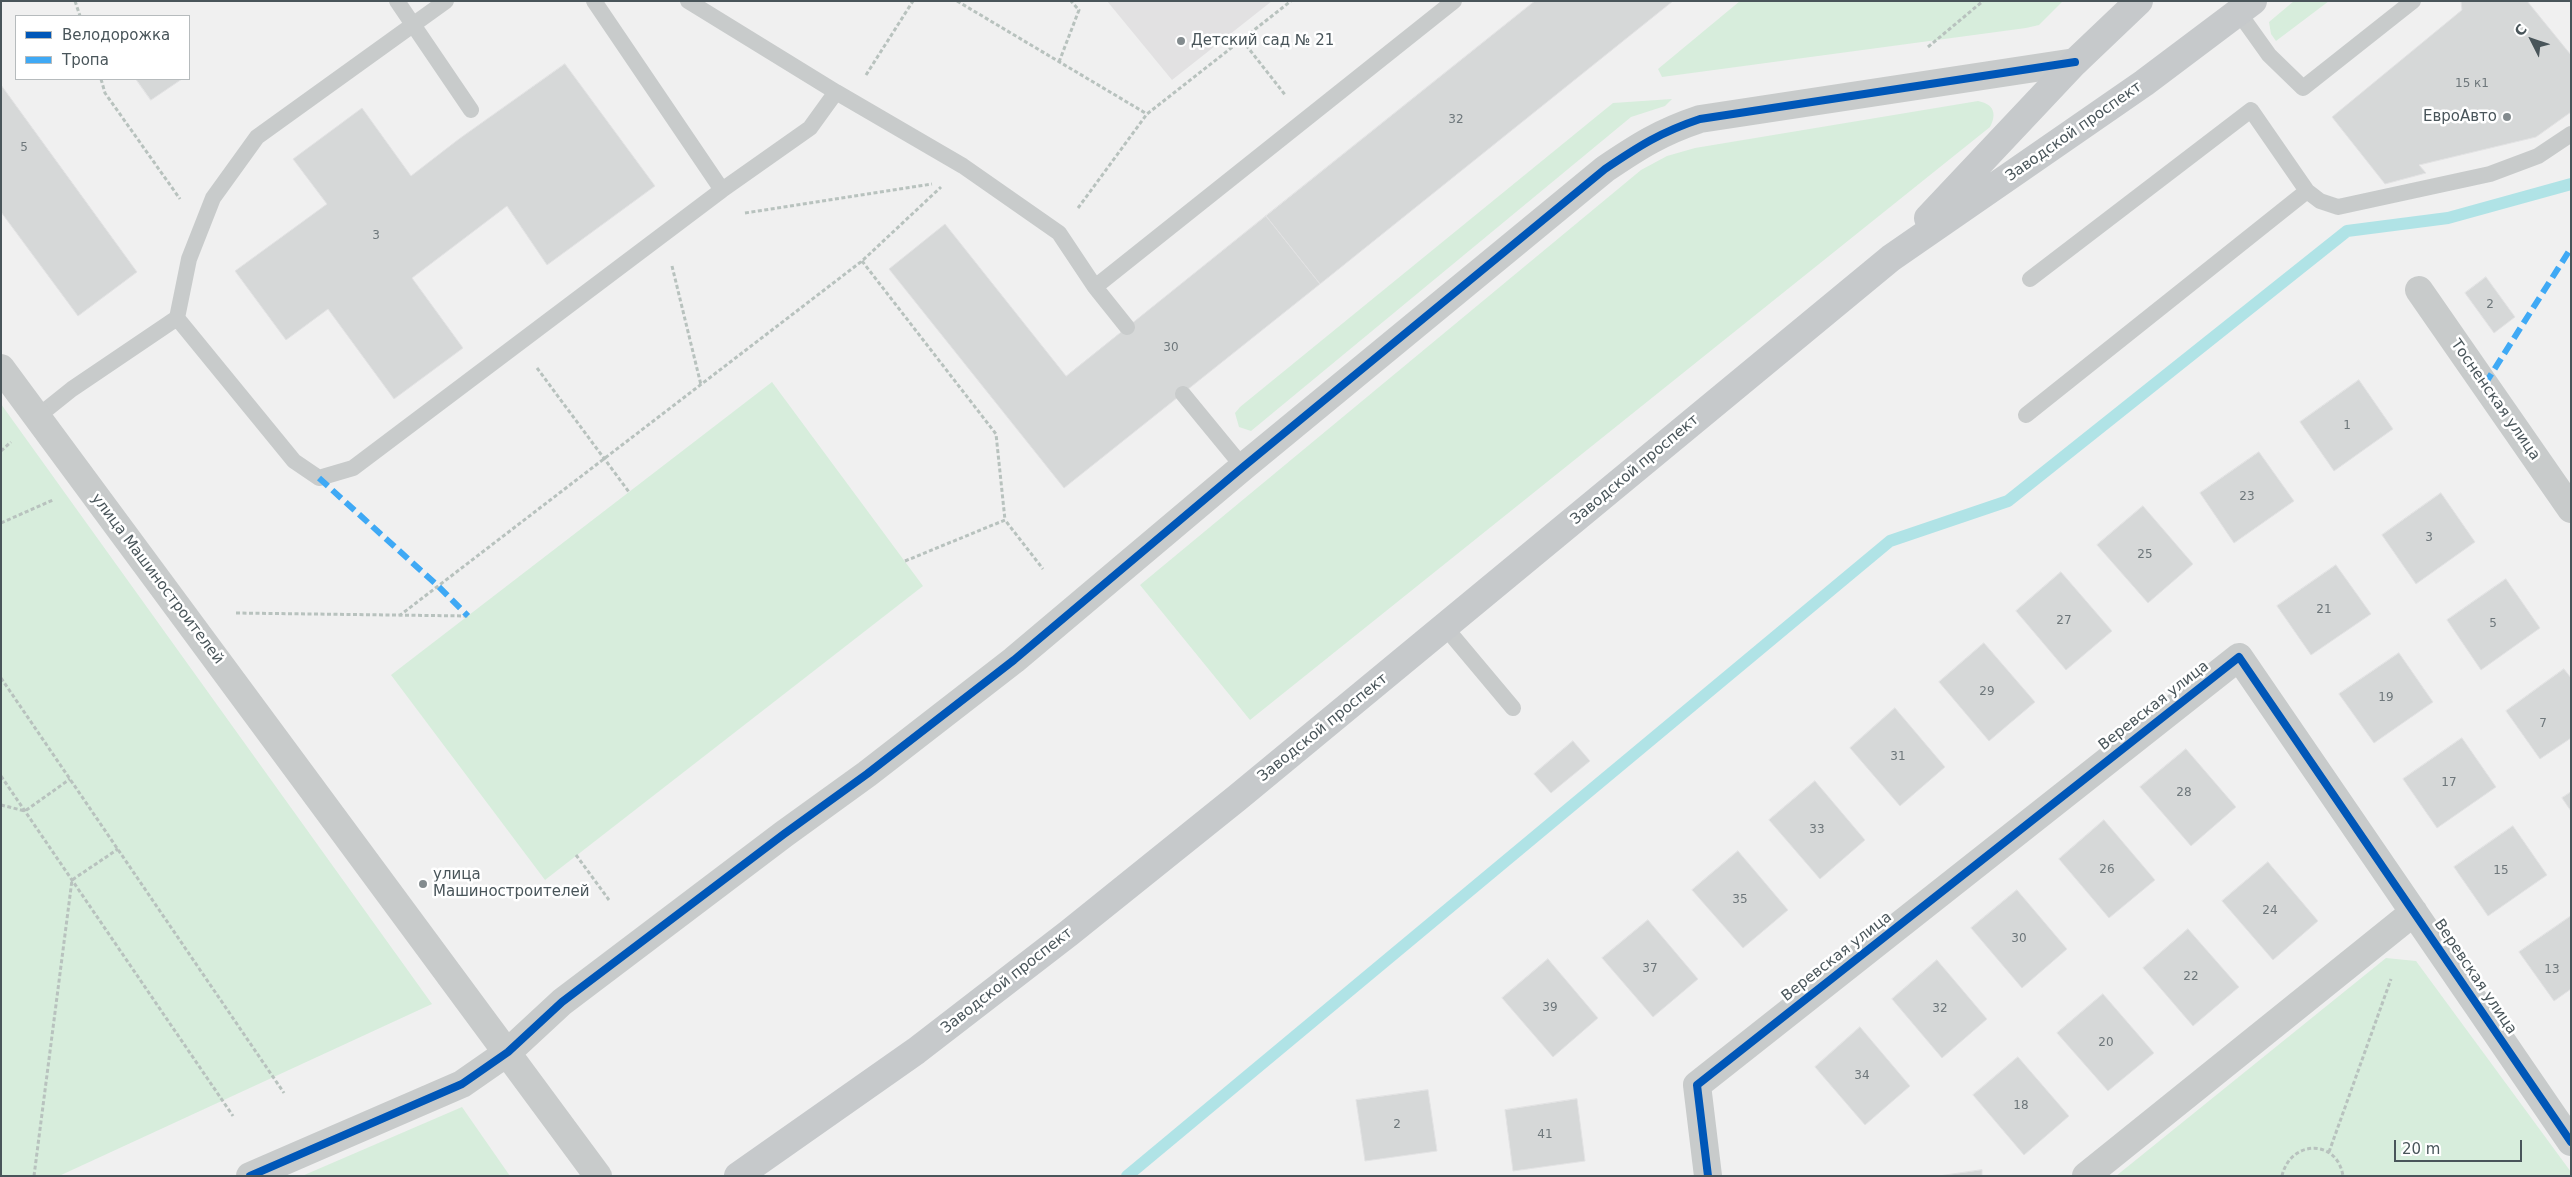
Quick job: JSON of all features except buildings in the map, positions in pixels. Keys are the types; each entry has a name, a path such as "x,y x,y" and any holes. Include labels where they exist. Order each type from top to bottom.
{"main road":[{"name":"Заводской проспект","path":"1891,258 2075,62 2139,1"},
{"name":"Заводской проспект","path":"738,1176 916,1051 1069,933 1445,627 1891,258 2144,84 2246,7"}],"street":[{"path":"250,1176 462,1084 508,1052 562,1002 784,834 867,774 1014,660 1243,467 1605,170 1667,130 1700,119 2075,62"},
{"name":"Тосненская улица","path":"2419,290 2571,509"},
{"name":"улица Машиностроителей","path":"1,368 598,1176"},
{"name":"Веревская улица","path":"1708,1176 1697,1085 2239,656 2571,1142"},
{"path":"2086,1176 2414,912"}],"lane":[{"path":"396,1 471,110"},
{"path":"37,417 72,389 177,318 189,259 213,198 257,137 446,1"},
{"path":"594,1 722,190"},
{"path":"688,1 836,92 963,166 1059,233 1095,288 1128,327"},
{"path":"1095,288 1454,1"},
{"path":"2246,7 2269,55 2303,88 2412,1"},
{"path":"177,318 294,461 319,478 353,468 722,190 810,128 836,92"},
{"path":"2030,279 2251,110 2307,192 2320,201 2338,207 2490,174 2538,156 2571,134"},
{"path":"2026,414 2307,192"},
{"path":"1183,394 1243,467"},
{"path":"1445,627 1513,708"}],"path":[{"path":"75,1 80,15"},
{"path":"850,100 913,1"},
{"path":"957,1 1147,114"},
{"path":"1059,62 1079,10 1071,1"},
{"path":"1059,233 1147,114 1291,1"},
{"path":"1924,49 1983,1"},
{"path":"1242,40 1305,120"},
{"path":"101,80 105,93 201,228"},
{"path":"399,616 862,261 947,181 744,213"},
{"path":"664,234 701,385"},
{"path":"862,261 996,434 1005,520 1043,569"},
{"path":"520,344 629,492"},
{"path":"1,523 87,485"},
{"path":"905,561 1005,520"},
{"path":"236,614 468,616"},
{"path":"1,678 284,1093"},
{"path":"1,776 233,1116"},
{"path":"25,811 70,778"},
{"path":"1,805 25,811"},
{"path":"34,1176 72,880 118,849"},
{"path":"576,856 609,900"},
{"path":"2329,1152 2391,978"},
{"path":"2282,1176 2285,1165 2299,1151 2319,1148 2329,1152 2342,1168 2344,1176"}],"shaded area":[{"name":"Детский сад № 21","path":"1107,1 1272,1 1172,80"}],"green space":[{"path":"1740,1 2063,1 2039,25 2026,28 1662,77 1658,69"},
{"path":"2294,1 2329,1 2276,41 2271,34 2269,22"},
{"path":"1672,99 1665,106 1631,117 1251,431 1239,427 1235,413 1240,407 1613,103"},
{"path":"1978,101 1988,105 1993,110 1990,127 1250,720 1140,585 1641,170 1667,156 1695,148"},
{"path":"772,382 923,586 545,880 391,675"},
{"path":"1,404 432,1004 59,1176 1,1176"},
{"path":"2386,958 2416,961 2571,1172 2571,1176 2116,1176"},
{"path":"462,1107 510,1176 302,1176"}],"waterway":[{"path":"1127,1176 1890,541 2008,501 2347,231 2448,218 2571,184"}],"marked path":[{"path":"2485,384 2571,248"},
{"path":"319,478 438,586 468,616"}],"cycle path":[{"path":"250,1176 462,1084 508,1052 562,1002 784,834 867,774 1014,660 1243,467 1605,169 1640,146 1673,129 1700,119 2075,62"},
{"path":"1708,1176 1697,1085 2239,657 2571,1142"}],"place":[{"name":"Детский сад № 21","path":"1181,41"},
{"name":"ЕвроАвто","path":"2507,117"},
{"name":"улица Машиностроителей","path":"423,884"}]}
